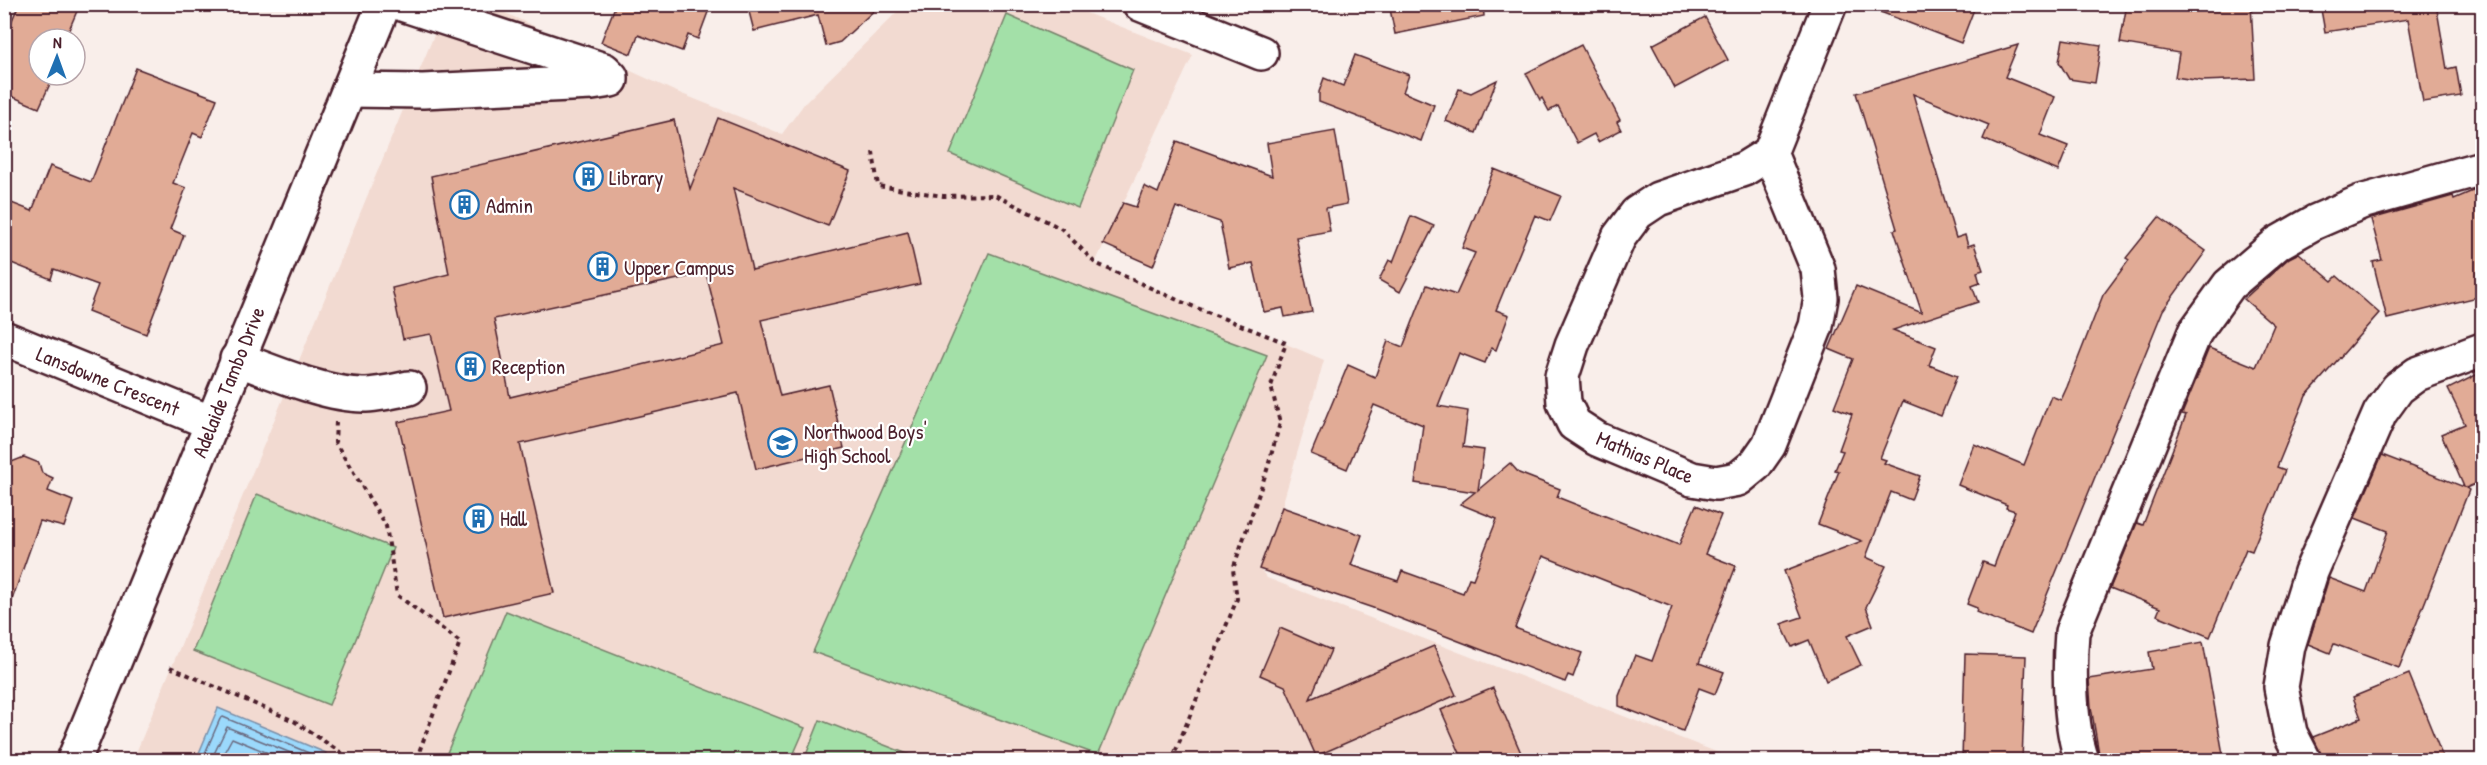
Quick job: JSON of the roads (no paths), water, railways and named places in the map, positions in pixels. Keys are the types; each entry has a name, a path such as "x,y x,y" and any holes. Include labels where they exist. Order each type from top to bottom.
{"street":[{"name":"Adelaide Tambo Drive","path":"74,760 384,4"},
{"path":"349,90 423,91 592,83 611,80 609,74 604,70 402,4"},
{"path":"1140,4 1261,53"},
{"path":"1770,153 1830,4"},
{"name":"Mathias Place","path":"1770,153 1818,269 1821,298 1816,326 1768,445 1755,465 1738,479 1716,483 1692,479 1597,439 1574,424 1564,403 1563,376 1572,345 1619,237 1637,213 1658,199 1744,169 1770,153"},
{"path":"2082,760 2078,748 2069,668 2072,632 2195,332 2229,285 2278,243 2314,222 2361,202 2482,168"},
{"name":"Lansdowne Crescent","path":"4,338 212,423"},
{"path":"2304,760 2290,734 2281,687 2288,646 2311,572 2375,423 2380,412 2398,388 2417,374 2482,350"},
{"path":"237,359 292,379 336,391 361,395 409,388"}],"water":[{"path":"218,708 326,753 323,760 196,760"}],"place":[{"name":"Library","path":"588,177"},
{"name":"Admin","path":"465,205"},
{"name":"Upper Campus","path":"603,267"},
{"name":"Reception","path":"471,366"},
{"name":"Northwood Boys' High School","path":"783,443"},
{"name":"Hall","path":"479,518"}]}
